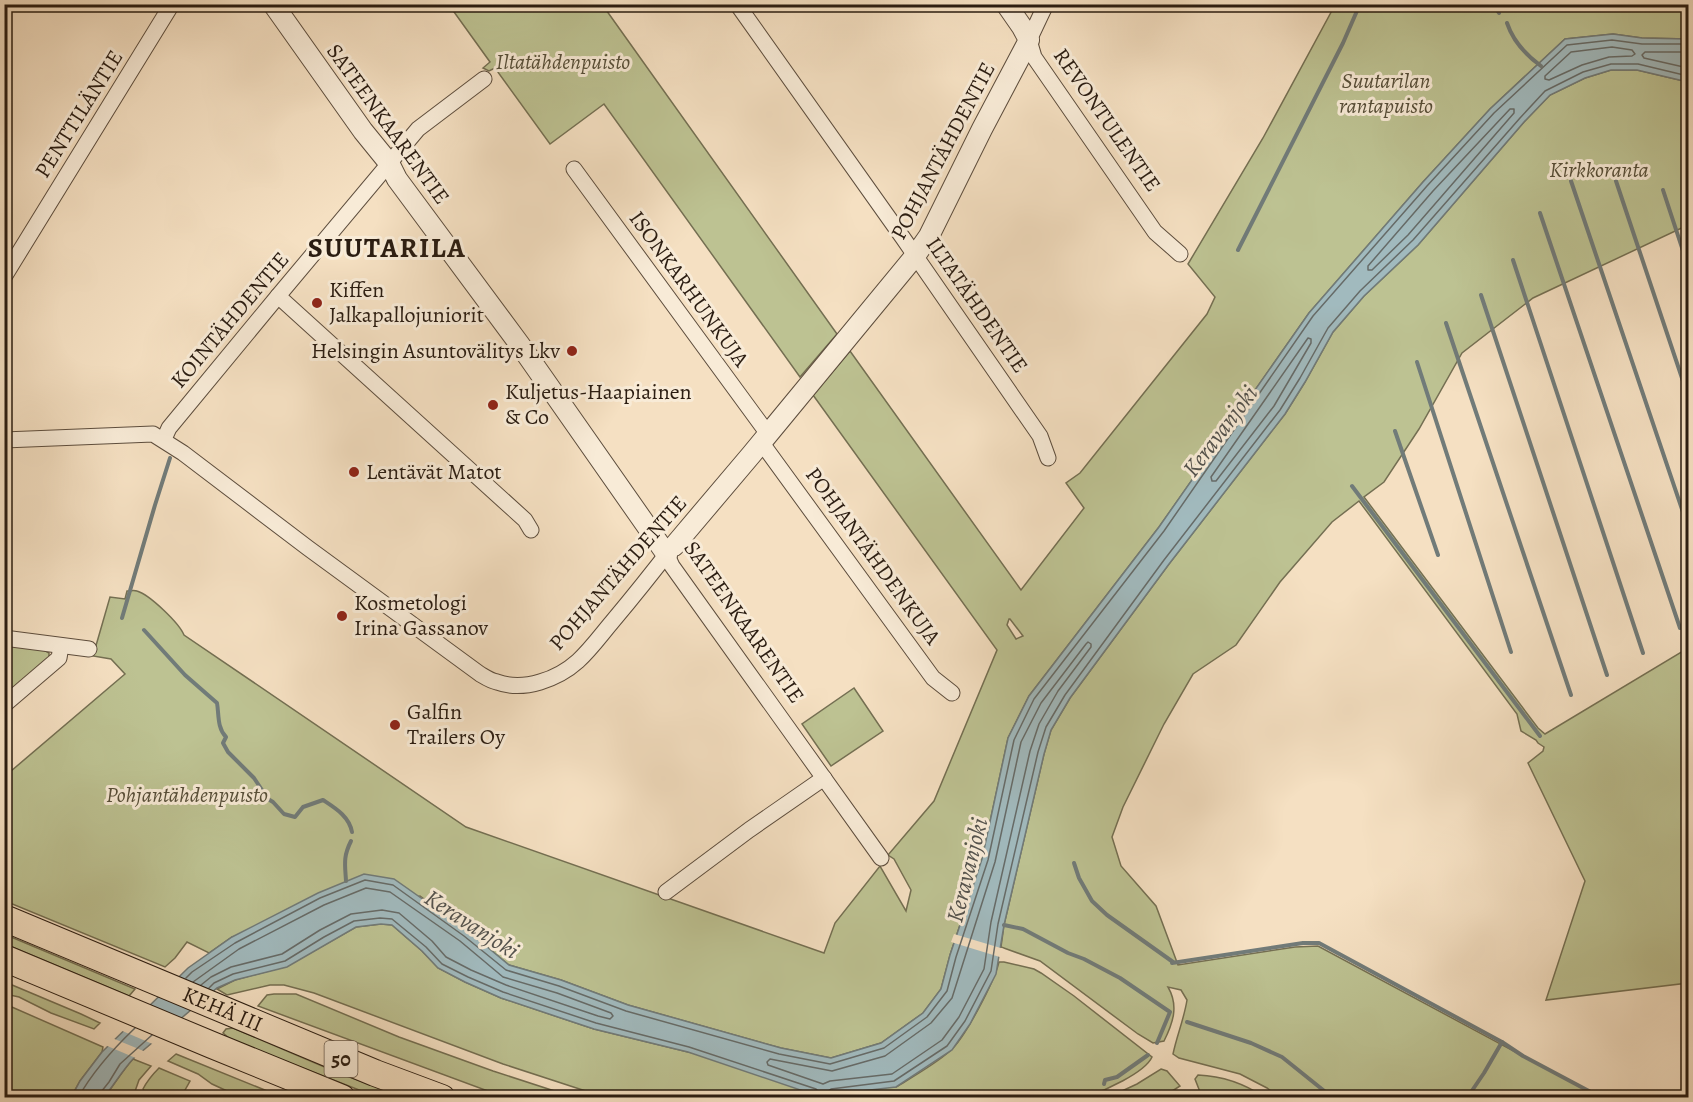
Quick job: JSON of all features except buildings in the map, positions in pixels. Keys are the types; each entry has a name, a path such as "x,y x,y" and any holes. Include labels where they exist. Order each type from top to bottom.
{"highway":[{"name":"KEHÄ III","path":"4,918 375,1073 442,1098"},
{"name":"KEHÄ III","path":"4,958 342,1098"},
{"path":"4,965 54,980"}],"street":[{"name":"PENTTILÄNTIE","path":"4,277 172,4"},
{"name":"SATEENKAARENTIE","path":"273,4 661,544 670,550 672,566 882,858"},
{"name":"ILTATÄHDENTIE","path":"737,4 1040,436 1048,459"},
{"name":"REVONTULENTIE","path":"1006,4 1029,40 1034,57 1155,232 1180,254"},
{"name":"POHJANTÄHDENTIE","path":"4,440 153,434 164,439 480,674 495,682 517,686 548,679 563,672 579,660 915,256 929,236 1046,4"},
{"name":"KOINTÄHDENTIE","path":"164,439 169,428 418,129 484,79"},
{"name":"ISONKARHUNKUJA","path":"574,169 765,438"},
{"path":"278,296 525,520 531,530"},
{"name":"POHJANTÄHDENKUJA","path":"765,438 933,678 952,693"},
{"path":"4,638 89,649"},
{"path":"4,705 59,658 61,646"},
{"path":"666,892 824,778"}],"green space":[{"name":"Iltatähdenpuisto","path":"449,5 606,5 604,7 837,334 800,377 604,104 550,144 495,68 489,71 483,68 490,62"},
{"path":"1335,5 1688,5 1688,39 1642,38 1613,34 1565,39 1490,109 1309,313 1159,527 1029,696 1008,738 982,859 941,989 923,1013 881,1043 831,1058 781,1048 628,1005 561,980 509,965 420,896 232,937 209,953 187,942 165,967 5,901 4,777 125,674 111,659 93,656 110,597 125,599 127,591 137,591 170,617 184,635 466,827 824,953 835,923 880,866 906,911 911,890 894,859 888,855 934,801 997,650 813,395 850,351 1021,590 1084,508 1066,483 1080,473 1207,314 1215,297 1188,264 1263,138","holes":["1010,619 1023,636 1016,639 1007,625"]},
{"name":"Kirkkoranta","path":"1611,70 1637,70 1688,82 1688,225 1533,298 1462,353 1419,429 1384,482 1364,497 1538,728 1545,734 1688,648 1688,983 1546,1000 1585,881 1528,763 1543,751 1544,747 1521,731 1517,714 1359,501 1332,522 1280,582 1236,645 1193,674 1164,724 1123,807 1112,837 1121,866 1156,906 1178,965 1295,947 1318,946 1599,1097 1278,1097 1267,1088 1240,1074 1179,1058 1173,1054 1187,1000 1181,990 1168,987 1173,1001 1174,1014 1164,1041 1153,1043 1040,961 1001,947 1004,925 1051,730 1070,698 1169,564 1285,414 1333,332 1364,296 1418,245 1550,95 1585,78"},
{"path":"5,644 44,650 49,653 49,658 5,697"},
{"path":"854,688 883,731 831,766 802,724"},
{"path":"392,925 438,968 501,998 594,1029 688,1052 896,1087 950,1051 978,1009 999,962 1004,962 1034,969 1041,973 1152,1057 1133,1075 1087,1097 604,1097 503,1064 314,993 284,985 270,985 227,995 217,989 235,980 287,966 356,927"},
{"path":"4,934 135,989 129,996 5,944"},
{"path":"5,982 100,1023 94,1029 51,1013 19,997 5,994"},
{"path":"296,994 399,1037 573,1097 504,1097 258,1006 267,995"},
{"path":"5,1004 103,1047 102,1052 71,1097 5,1098"},
{"path":"233,1028 341,1074 405,1097 377,1097 246,1046 223,1033 226,1029"},
{"path":"176,1054 282,1097 240,1097 168,1061"},
{"path":"133,1059 151,1066 139,1080 133,1097 104,1098 125,1068"},
{"path":"159,1068 190,1081 185,1090 181,1093 147,1095 143,1089"},
{"path":"1161,1069 1167,1071 1180,1086 1163,1097 1109,1097 1137,1084"},
{"path":"1198,1075 1232,1081 1264,1097 1202,1097 1195,1079"}],"water":[{"path":"1613,34 1642,38 1688,39 1688,82 1637,70 1611,70 1585,78 1550,95 1418,245 1364,296 1333,332 1285,414 1169,564 1070,698 1051,730 1044,754 1004,925 996,974 970,1024 952,1050 896,1087 818,1096 688,1052 594,1029 501,998 438,968 392,925 381,924 356,927 287,967 235,980 217,988 133,1059 104,1097 71,1098 80,1081 102,1052 188,968 232,937 318,893 364,874 394,879 468,931 509,965 561,980 628,1005 781,1048 831,1058 881,1043 923,1013 941,989 982,859 1008,738 1029,696 1159,527 1309,313 1423,182 1490,109 1565,39"}],"pier":[{"path":"954,934 1004,949 1003,958 951,942"},
{"path":"147,1004 185,1020 155,1045 120,1030"},
{"path":"112,1038 146,1052 138,1059 105,1045"}],"waterway":[{"path":"1238,250 1343,43 1360,4"},
{"path":"1493,4 1499,13"},
{"path":"1507,23 1521,47 1541,66"},
{"path":"1571,181 1688,527"},
{"path":"1616,181 1688,396"},
{"path":"1663,190 1688,266"},
{"path":"1540,213 1680,628"},
{"path":"1513,260 1643,653"},
{"path":"1481,295 1607,675"},
{"path":"1446,323 1571,695"},
{"path":"1417,362 1511,652"},
{"path":"1395,431 1438,555"},
{"path":"122,618 170,458"},
{"path":"1352,486 1540,736"},
{"path":"144,630 185,675 217,703 220,725 226,737 223,743 228,752 254,778 268,799 284,814 295,817 303,807 323,800 345,817 352,832"},
{"path":"346,881 346,856 351,841"},
{"path":"1074,863 1079,878 1092,901 1107,915 1173,962"},
{"path":"1004,925 1023,929 1084,959 1120,978 1170,1012 1157,1043"},
{"path":"1172,963 1303,943 1319,943 1602,1098"},
{"path":"1187,1022 1251,1043 1282,1057 1333,1098"},
{"path":"1467,1098 1502,1042"},
{"path":"1104,1084 1105,1080 1117,1077 1148,1055"}],"place":[{"name":"Kiffen Jalkapallojuniorit","path":"317,303"},
{"name":"Helsingin Asuntovälitys Lkv","path":"572,351"},
{"name":"Kuljetus-Haapiainen & Co","path":"493,405"},
{"name":"Lentävät Matot","path":"354,472"},
{"name":"Kosmetologi Irina Gassanov","path":"342,616"},
{"name":"Galfin Trailers Oy","path":"395,725"}],"district":[{"name":"SUUTARILA","path":"387,248"}],"park label":[{"name":"Suutarilan rantapuisto","path":"1386,94"},
{"name":"Pohjantähdenpuisto","path":"187,795"}],"water label":[{"name":"Keravanjoki","path":"1220,431"},
{"name":"Keravanjoki","path":"967,870"},
{"name":"Keravanjoki","path":"472,924"}]}
